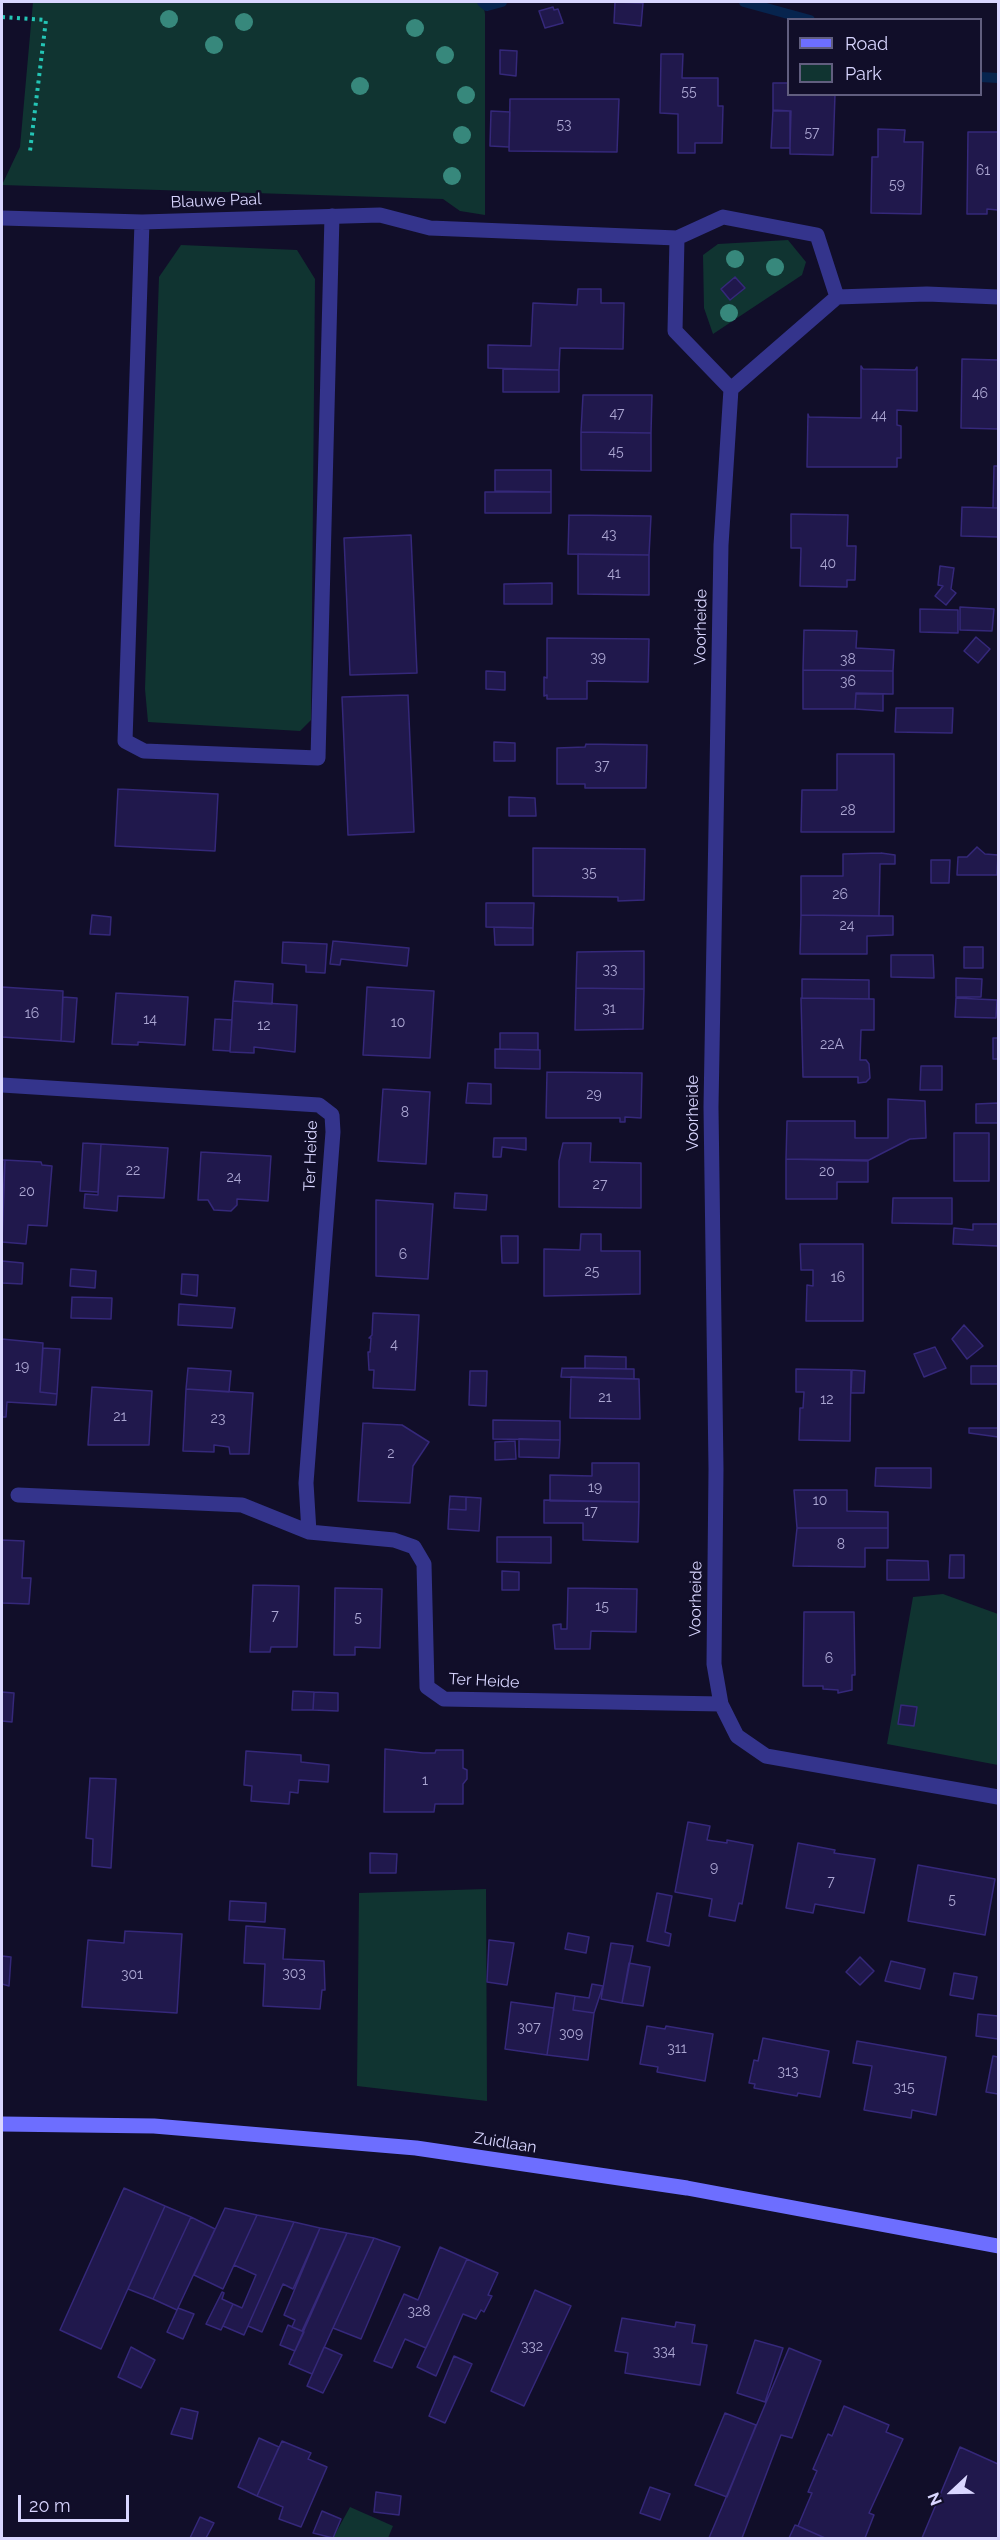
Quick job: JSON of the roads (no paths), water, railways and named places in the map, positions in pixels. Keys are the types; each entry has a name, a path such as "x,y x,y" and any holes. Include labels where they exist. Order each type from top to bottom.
{"main road":[{"name":"Zuidlaan","path":"2,2124 154,2126 416,2148 687,2188 999,2246"}],"street":[{"name":"Blauwe Paal","path":"2,218 142,222 380,215 430,228 677,238"},
{"path":"142,222 125,741 144,751 318,758 332,216"},
{"path":"837,297 817,235 723,217 677,238 675,331 730,389 837,297 927,294 999,297"},
{"name":"Voorheide","path":"730,389 721,545 711,1107 716,1469 714,1664 721,1704 737,1736 766,1756 999,1797"},
{"name":"Ter Heide","path":"2,1085 319,1105 332,1115 333,1132 306,1483 309,1532"},
{"name":"Ter Heide","path":"18,1495 242,1505 309,1532 394,1540 414,1547 424,1563 427,1687 444,1699 721,1704"}],"waterway":[{"path":"482,2 487,6 502,2"},
{"path":"744,2 803,18"},
{"path":"982,77 998,78"}]}
